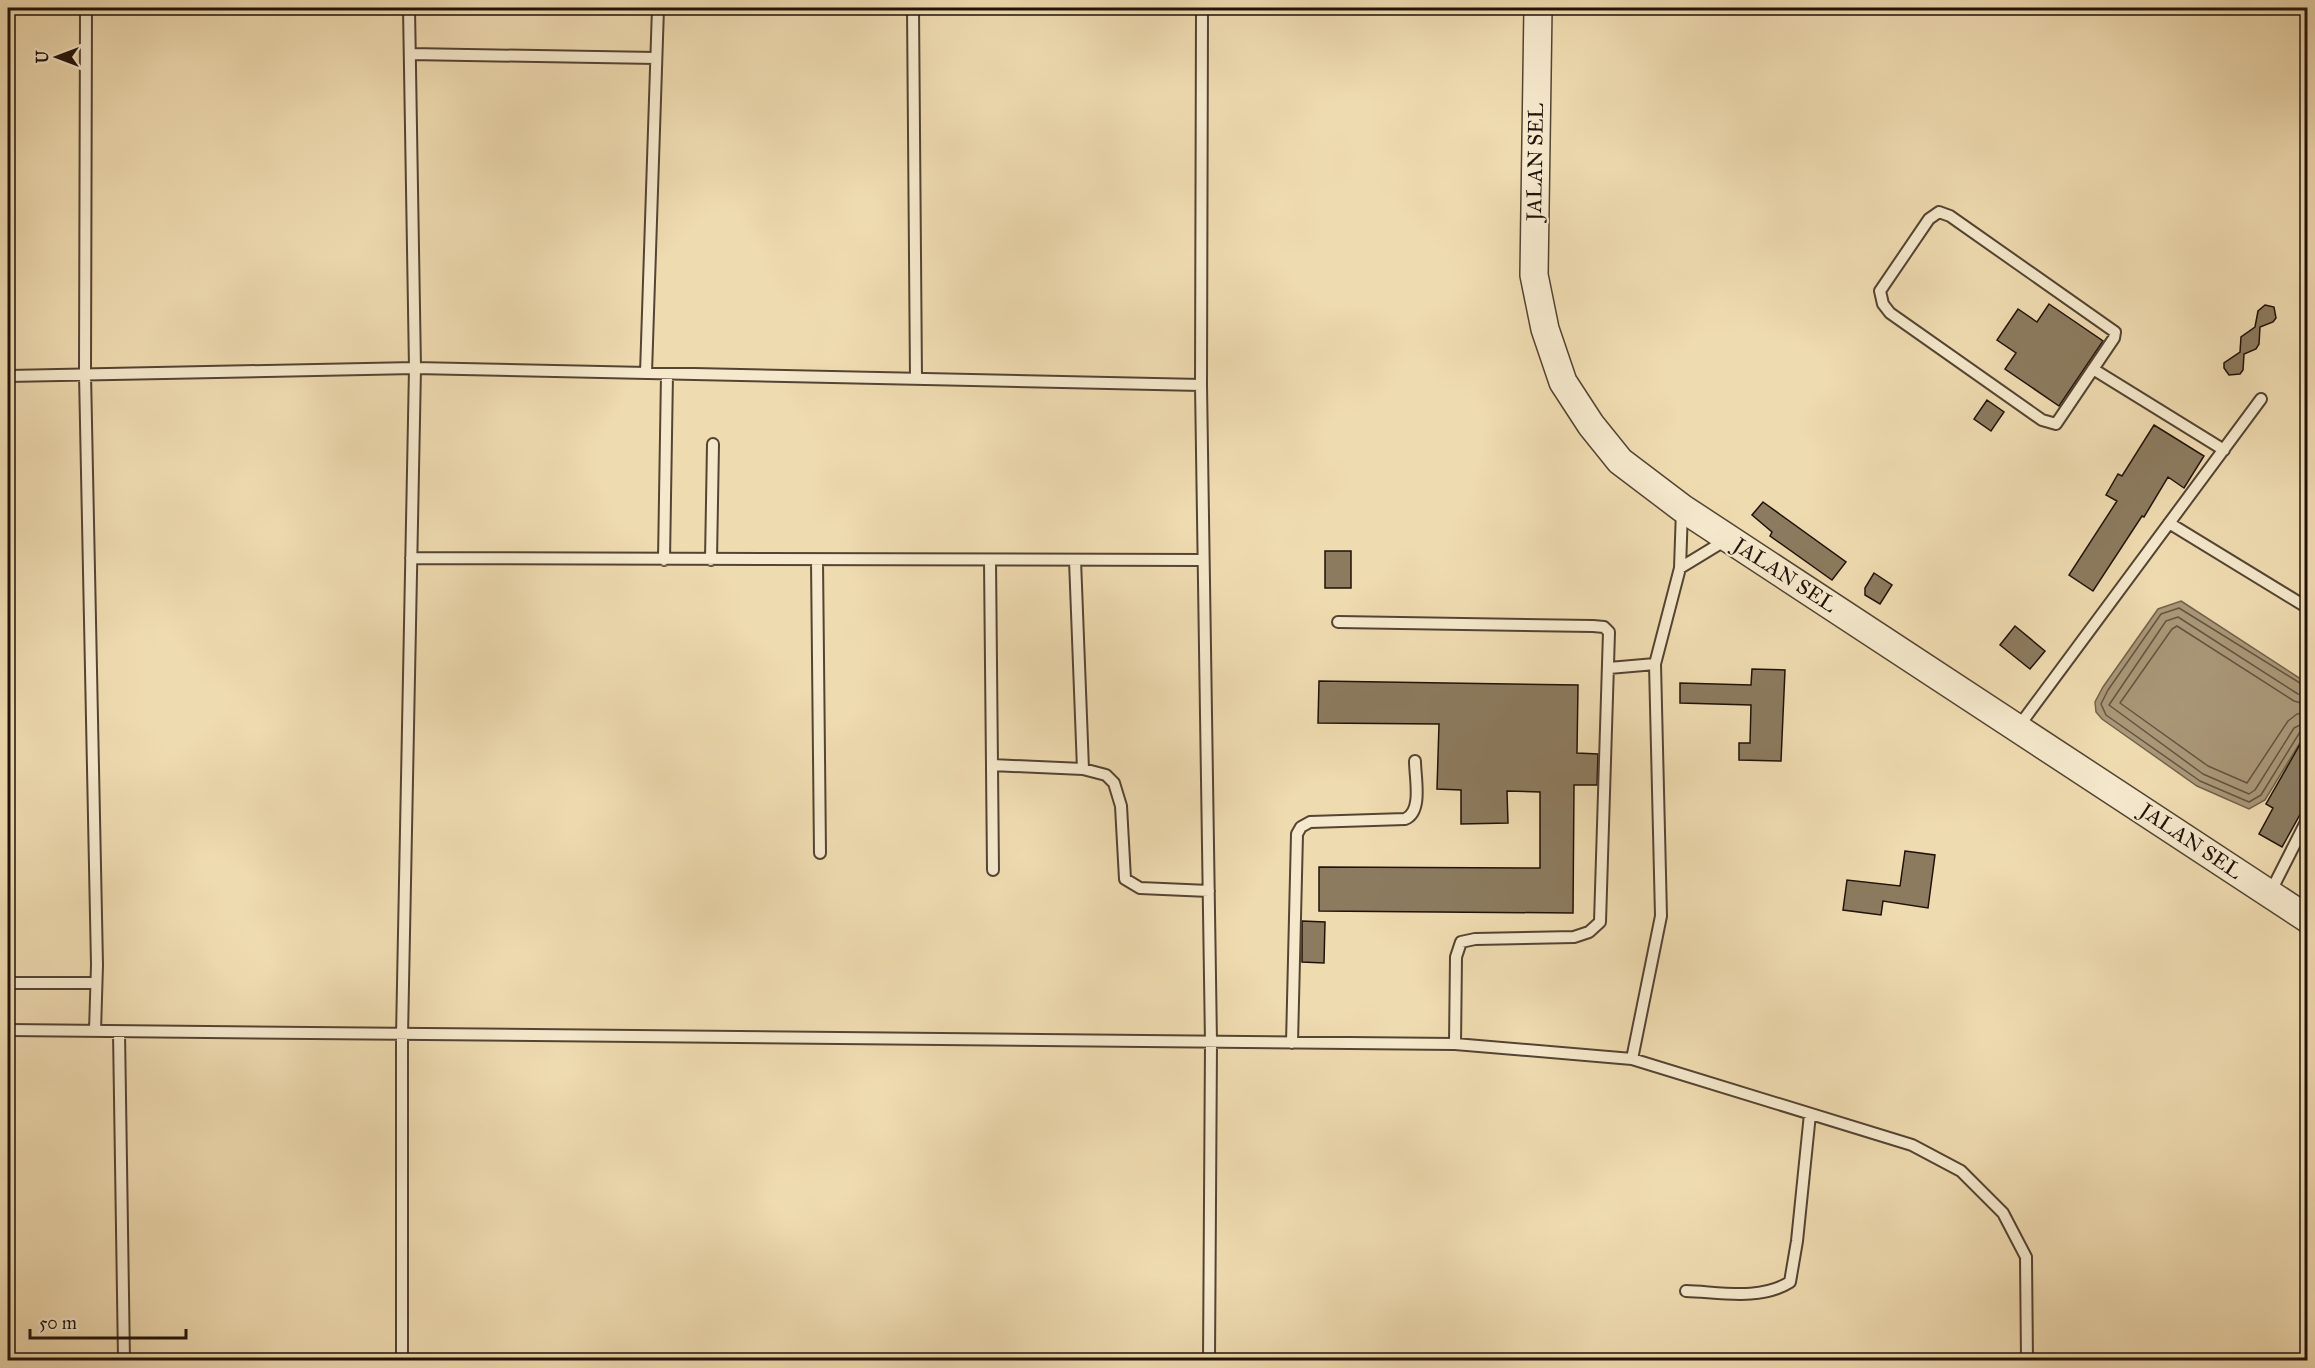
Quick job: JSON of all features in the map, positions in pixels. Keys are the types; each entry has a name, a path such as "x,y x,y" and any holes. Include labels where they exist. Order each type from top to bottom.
{"street":[{"name":"JALAN SEL","path":"1538,8 1534,275 1545,329 1563,382 1591,425 1620,461 1682,508 2019,726 2307,919"}],"lane":[{"path":"86,8 85,374 97,954 95,1031"},
{"path":"402,1360 402,1036 415,368 409,8"},
{"path":"646,373 658,8"},
{"path":"913,8 916,379"},
{"path":"1202,8 1201,385 1211,1043 1209,1360"},
{"path":"410,54 656,58"},
{"path":"1939,212 1945,213 2115,332 2114,338 2093,369 2059,421 2056,424 2042,420 1890,313 1883,304 1880,291 1929,219 1939,212"},
{"path":"8,376 415,368 1201,385"},
{"path":"2093,369 2224,450"},
{"path":"664,560 667,374"},
{"path":"2019,726 2261,399"},
{"path":"711,560 713,444"},
{"path":"1632,1059 1661,916 1655,664 1680,568 1682,508"},
{"path":"2169,523 2307,608"},
{"path":"1680,568 1729,538"},
{"path":"411,558 1203,560"},
{"path":"817,560 820,853"},
{"path":"990,560 993,870"},
{"path":"1076,560 1083,769"},
{"path":"1338,622 1604,627 1609,632 1600,922 1589,932 1574,937 1475,939 1461,942 1456,957 1455,1044"},
{"path":"1609,668 1655,664"},
{"path":"1292,1043 1297,834 1301,827 1310,822 1411,817 1416,809 1415,761"},
{"path":"992,765 1083,769 1106,775 1119,794 1125,879 1140,888 1209,891"},
{"path":"2270,894 2307,818"},
{"path":"8,983 95,983"},
{"path":"8,1030 402,1036 1455,1044 1632,1059 1922,1150 1961,1171 2003,1213 2026,1257 2026,1360"},
{"path":"119,1032 124,1360"},
{"path":"1686,1291 1750,1293 1776,1291 1790,1282 1797,1241 1810,1114"}],"water":[{"path":"2181,601 2307,683 2307,731 2265,800 2249,809 2197,786 2102,719 2096,712 2095,702 2103,687 2158,609"}],"building":[{"path":"2049,304 2103,341 2059,406 2005,369 2016,353 1997,340 2018,309 2037,322"},
{"path":"2265,305 2274,307 2276,318 2273,322 2260,327 2259,344 2256,349 2244,354 2243,370 2240,374 2229,375 2224,368 2224,363 2240,352 2241,337 2255,327 2258,311"},
{"path":"1987,400 2004,412 1991,431 1974,419"},
{"path":"2154,425 2204,456 2184,488 2168,477 2144,517 2142,516 2093,591 2069,575 2117,501 2106,495 2118,474 2122,476"},
{"path":"1763,502 1846,562 1832,580 1770,536 1772,532 1752,515"},
{"path":"1325,551 1351,551 1351,588 1325,588"},
{"path":"1874,573 1892,585 1880,604 1865,595 1865,588"},
{"path":"2015,626 2045,651 2030,669 2000,645"},
{"path":"1752,669 1785,670 1781,761 1739,760 1739,743 1750,743 1751,705 1680,703 1680,683 1751,685"},
{"path":"1319,681 1578,685 1577,753 1598,754 1597,785 1574,785 1573,913 1319,911 1319,867 1540,868 1540,792 1507,791 1508,823 1461,824 1461,790 1437,789 1439,724 1318,723"},
{"path":"2307,732 2307,802 2282,847 2259,834 2273,808 2266,804"},
{"path":"1905,851 1935,855 1928,908 1883,901 1881,915 1843,910 1847,880 1900,886"},
{"path":"1302,921 1325,922 1324,963 1302,962"}]}
